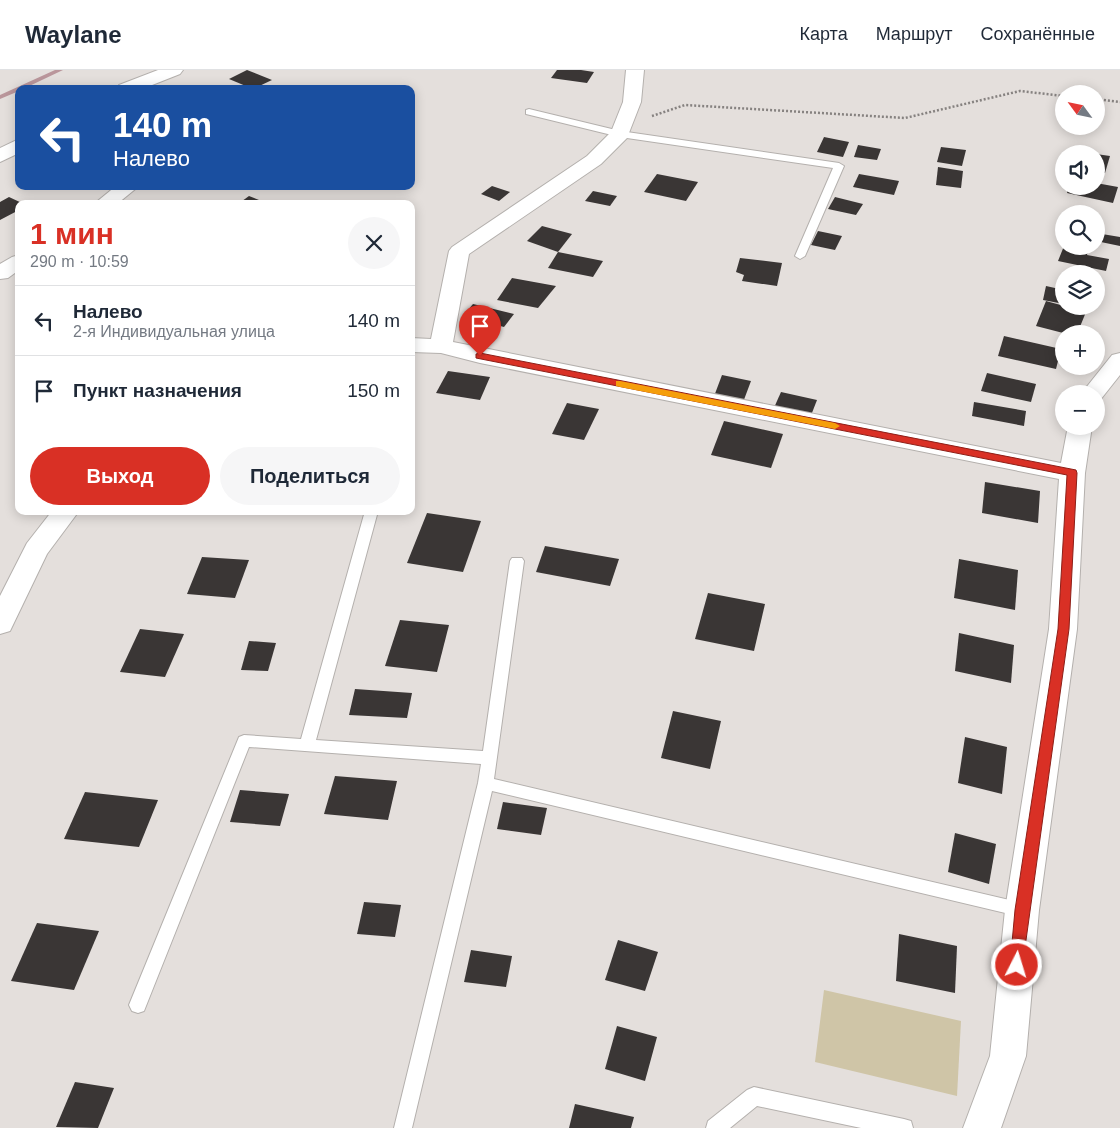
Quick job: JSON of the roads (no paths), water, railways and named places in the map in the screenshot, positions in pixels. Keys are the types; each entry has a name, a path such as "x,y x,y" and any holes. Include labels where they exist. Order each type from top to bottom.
{"street":[{"path":"135,85 174,70"},
{"path":"440,346 459,251 594,160 622,130 632,102 635,70"},
{"path":"0,156 15,147"},
{"path":"110,200 123,190"},
{"path":"0,273 15,264"},
{"path":"415,345 440,346 480,356 1072,473"},
{"path":"1100,385 1120,360"},
{"path":"982,1128 1008,1056 1022,910 1063,629 1072,473 1078,435"},
{"path":"0,624 36,550 63,515"}],"lane":[{"path":"529,112 622,130 839,166 800,256"},
{"path":"307,745 371,515"},
{"path":"403,1128 486,783 517,561"},
{"path":"138,1005 244,740 490,758"},
{"path":"486,783 1022,910"},
{"path":"715,1128 754,1096 904,1128"}],"waterway":[{"path":"27,85 60,70"},
{"path":"0,97 15,90"}]}
